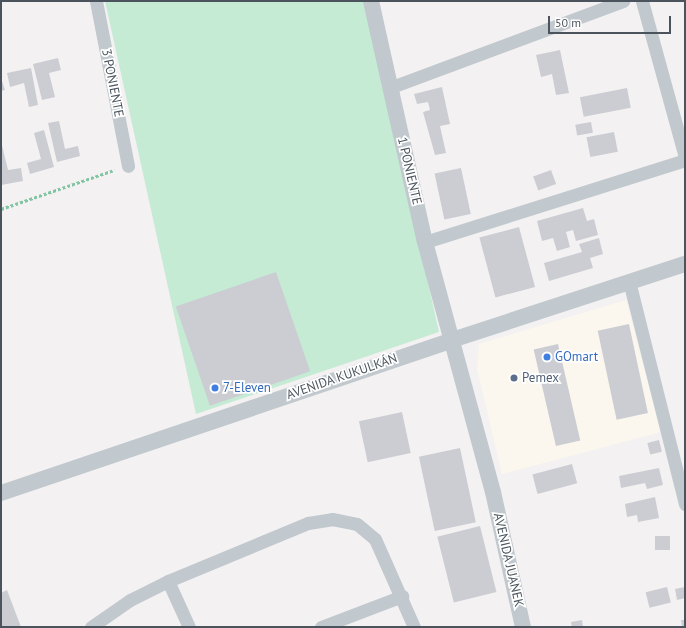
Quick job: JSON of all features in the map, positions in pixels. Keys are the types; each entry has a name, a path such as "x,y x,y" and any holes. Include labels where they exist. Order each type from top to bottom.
{"street":[{"name":"3 PONIENTE","path":"96,1 128,166"},
{"name":"1 PONIENTE","path":"371,1 389,88 425,242 452,340"},
{"path":"389,88 623,1"},
{"path":"425,242 685,158 642,1"},
{"name":"AVENIDA KUKULKÁN","path":"1,493 452,340 629,281 685,264"},
{"path":"629,281 685,504"},
{"name":"AVENIDA JUANEK","path":"452,340 493,492 523,627"},
{"path":"91,627 130,600 168,581 308,522 332,519 357,524 375,539 402,596 414,627"},
{"path":"168,581 190,627"},
{"path":"321,627 402,596"}],"path":[{"path":"1,209 128,166"}],"shaded area":[{"path":"626,300 661,432 502,474 477,369 479,344"}],"green space":[{"path":"105,1 365,1 439,332 196,414"}],"building":[{"path":"560,50 569,93 556,95 552,74 541,77 536,55"},
{"path":"58,58 61,70 49,73 55,97 42,100 33,64"},
{"path":"31,68 38,105 29,107 24,83 10,87 7,73"},
{"path":"1,78 5,90 1,91"},
{"path":"442,87 450,124 440,126 446,153 435,155 423,112 430,110 428,102 417,104 414,94"},
{"path":"627,88 631,108 584,117 580,97"},
{"path":"59,121 65,149 78,146 80,156 57,162 48,123"},
{"path":"591,122 593,133 577,136 575,125"},
{"path":"44,130 54,167 30,174 27,163 41,159 34,133"},
{"path":"614,132 618,152 590,157 587,137"},
{"path":"1,141 8,170 21,168 23,181 1,185"},
{"path":"461,168 471,214 444,220 435,174"},
{"path":"551,170 556,184 538,191 533,176"},
{"path":"583,208 587,221 594,219 598,235 576,241 573,230 566,232 570,247 557,251 553,238 542,241 537,221"},
{"path":"519,227 535,287 495,297 479,238"},
{"path":"599,238 603,254 590,258 593,268 549,281 544,263 582,252 579,244"},
{"path":"276,272 310,371 210,406 176,307"},
{"path":"629,324 648,413 617,420 598,331"},
{"path":"558,344 580,440 556,446 534,350"},
{"path":"402,412 411,453 368,462 359,421"},
{"path":"659,440 662,452 650,455 647,443"},
{"path":"460,448 476,522 435,531 419,457"},
{"path":"572,464 577,483 538,494 532,475"},
{"path":"659,468 663,485 647,489 645,483 621,488 619,476"},
{"path":"655,497 659,518 638,522 637,515 627,517 625,504"},
{"path":"480,526 496,592 454,603 437,537"},
{"path":"655,536 670,536 670,550 655,550"},
{"path":"667,587 671,603 650,608 646,592"},
{"path":"685,587 685,598 677,600 675,589"},
{"path":"7,590 21,627 1,627 1,593"},
{"path":"582,620 583,627 572,627 571,622"},
{"path":"681,620 685,620 685,627 682,627"}],"place":[{"name":"GOmart","path":"547,357"},
{"name":"Pemex","path":"514,378"},
{"name":"7-Eleven","path":"215,388"}]}
